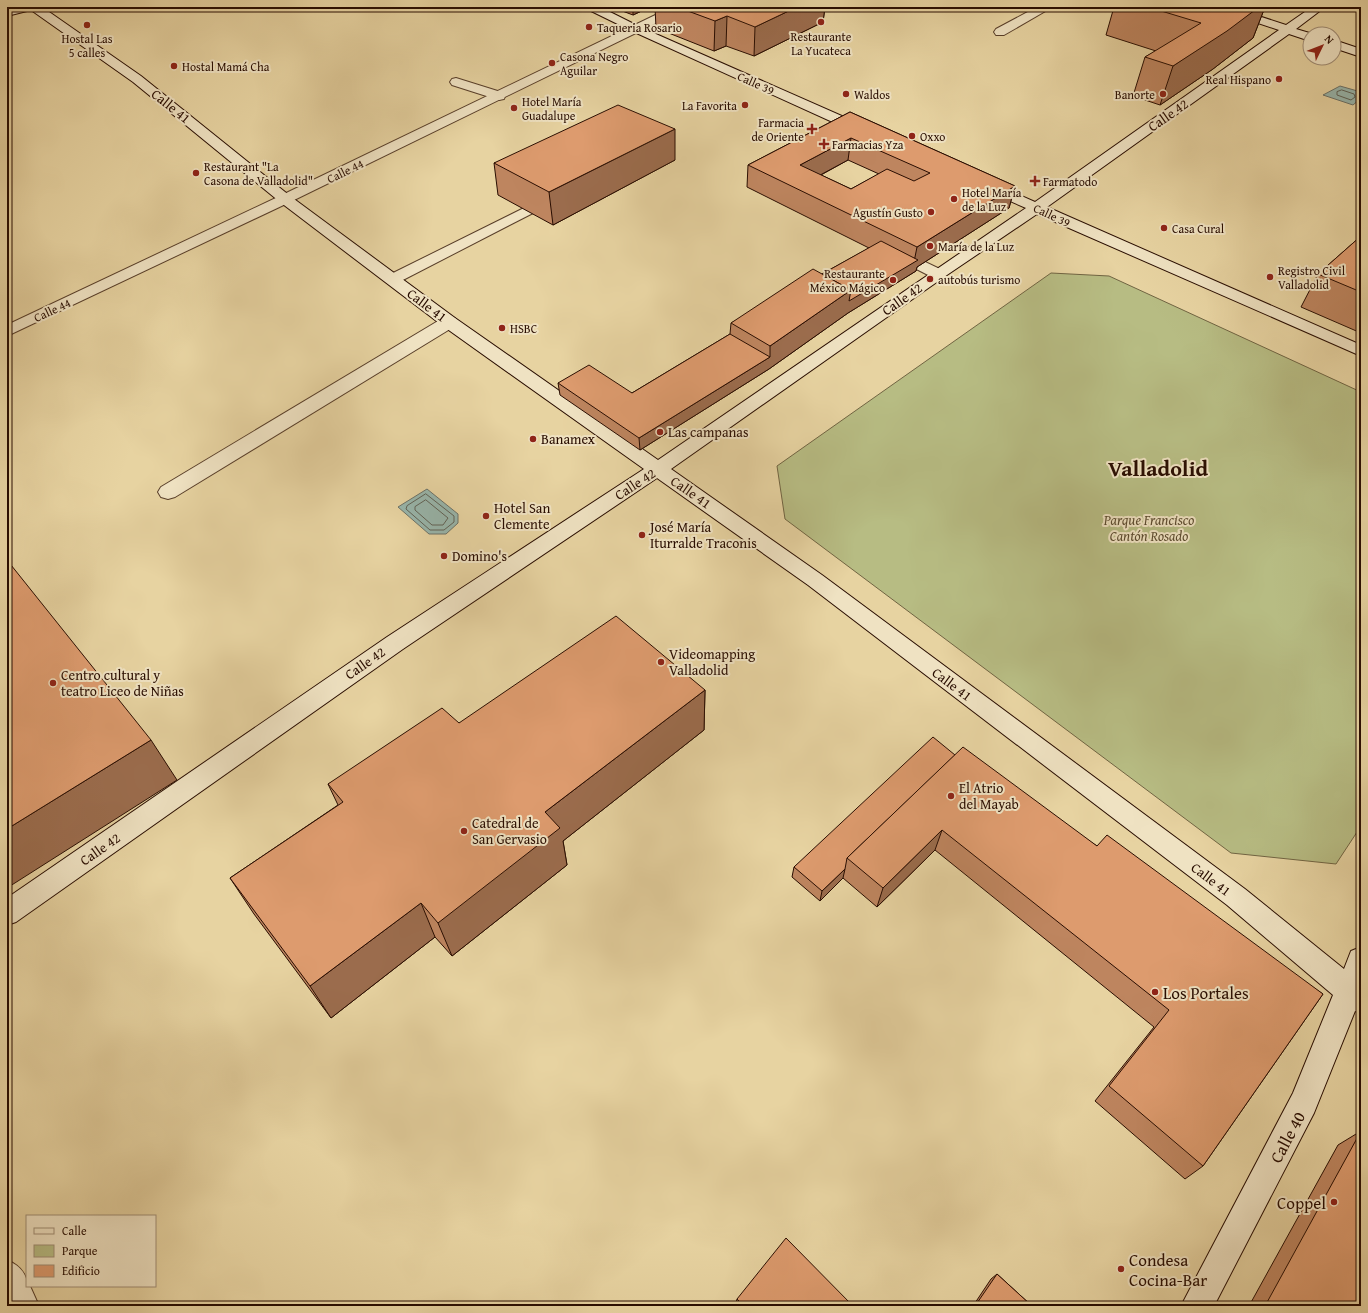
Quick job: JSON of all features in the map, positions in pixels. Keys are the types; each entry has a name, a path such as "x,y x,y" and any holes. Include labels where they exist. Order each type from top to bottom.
{"main road":[{"path":"7,13 30,7"},
{"name":"Calle 41","path":"34,7 137,79 286,199 449,322 815,580 1236,897 1355,996"},
{"name":"Calle 39","path":"591,7 636,29 879,138"},
{"name":"Calle 44","path":"7,331 286,199 681,7"},
{"path":"1000,32 1045,7"},
{"path":"1220,7 1302,34"},
{"name":"Calle 42","path":"7,913 395,643 658,469 1036,207 1288,30 1318,7"},
{"path":"1342,47 1361,53"},
{"path":"456,82 499,96"},
{"name":"Calle 39","path":"972,179 1361,351"},
{"path":"393,279 528,210"},
{"path":"882,246 938,274"},
{"path":"168,492 449,322"},
{"name":"Calle 40","path":"1197,1306 1304,1103 1355,996 1361,960"},
{"path":"7,1276 23,1306"}],"green space":[{"name":"Parque Francisco Cantón Rosado","path":"1051,273 1109,276 1361,392 1361,826 1336,864 1231,853 785,519 777,466"}],"water":[{"path":"1340,86 1361,92 1361,98 1353,105 1323,95"},
{"path":"427,489 458,514 458,523 446,534 429,534 398,507"}],"building":[{"path":"677,7 797,7 755,27 727,16 715,21"},
{"path":"1148,7 1179,7 1195,11 1201,7 1259,7 1227,31 1173,66 1145,57 1201,23"},
{"path":"618,105 675,129 549,192 494,163"},
{"path":"850,112 1015,186 917,247 748,165","holes":["851,138 930,173 914,181 887,169 851,189 800,165"]},
{"path":"1361,236 1361,292 1318,274"},
{"path":"881,241 918,260 849,301 851,290 822,274"},
{"path":"813,269 851,290 770,346 731,323"},
{"path":"730,334 770,357 639,438 558,383 589,365 632,393"},
{"name":"Centro cultural y teatro Liceo de Niñas","path":"7,560 151,740 7,829"},
{"name":"Catedral de San Gervasio","path":"616,616 705,690 545,812 560,828 438,923 421,903 310,986 230,878 343,802 328,784 442,708 459,723"},
{"path":"933,737 955,755 847,858 845,869 822,891 794,867"},
{"path":"963,747 1097,846 1107,835 1323,994 1203,1166 1109,1086 1169,1010 942,830 883,888 847,858"},
{"name":"Coppel","path":"1361,1131 1361,1306 1265,1306"},
{"path":"786,1238 853,1306 744,1306 737,1299"},
{"path":"997,1274 1032,1306 975,1306"}],"place":[{"name":"Restaurante La Yucateca","path":"821,22"},
{"name":"Hostal Las 5 calles","path":"87,25"},
{"name":"Taqueria Rosario","path":"589,27"},
{"name":"Casona Negro Aguilar","path":"552,63"},
{"name":"Hostal Mamá Cha","path":"174,66"},
{"name":"Real Hispano","path":"1279,79"},
{"name":"Waldos","path":"846,94"},
{"name":"Banorte","path":"1163,94"},
{"name":"La Favorita","path":"745,105"},
{"name":"Hotel María Guadalupe","path":"514,108"},
{"name":"Farmacia de Oriente","path":"812,129"},
{"name":"Oxxo","path":"912,136"},
{"name":"Farmacias Yza","path":"824,144"},
{"name":"Restaurant \"La Casona de Valladolid\"","path":"196,173"},
{"name":"Farmatodo","path":"1035,181"},
{"name":"Hotel María de la Luz","path":"954,199"},
{"name":"Agustín Gusto","path":"931,212"},
{"name":"Casa Cural","path":"1164,228"},
{"name":"María de la Luz","path":"930,246"},
{"name":"Registro Civil Valladolid","path":"1270,277"},
{"name":"autobús turismo","path":"930,279"},
{"name":"Restaurante México Mágico","path":"893,280"},
{"name":"HSBC","path":"502,328"},
{"name":"Las campanas","path":"660,432"},
{"name":"Banamex","path":"533,439"},
{"name":"Hotel San Clemente","path":"486,516"},
{"name":"José María Iturralde Traconis","path":"642,535"},
{"name":"Domino's","path":"444,556"},
{"name":"Videomapping Valladolid","path":"661,662"},
{"name":"Centro cultural y teatro Liceo de Niñas","path":"53,683"},
{"name":"El Atrio del Mayab","path":"951,796"},
{"name":"Catedral de San Gervasio","path":"464,831"},
{"name":"Los Portales","path":"1155,992"},
{"name":"Coppel","path":"1334,1202"},
{"name":"Condesa Cocina-Bar","path":"1121,1269"}],"district":[{"name":"Valladolid","path":"1158,468"}]}
